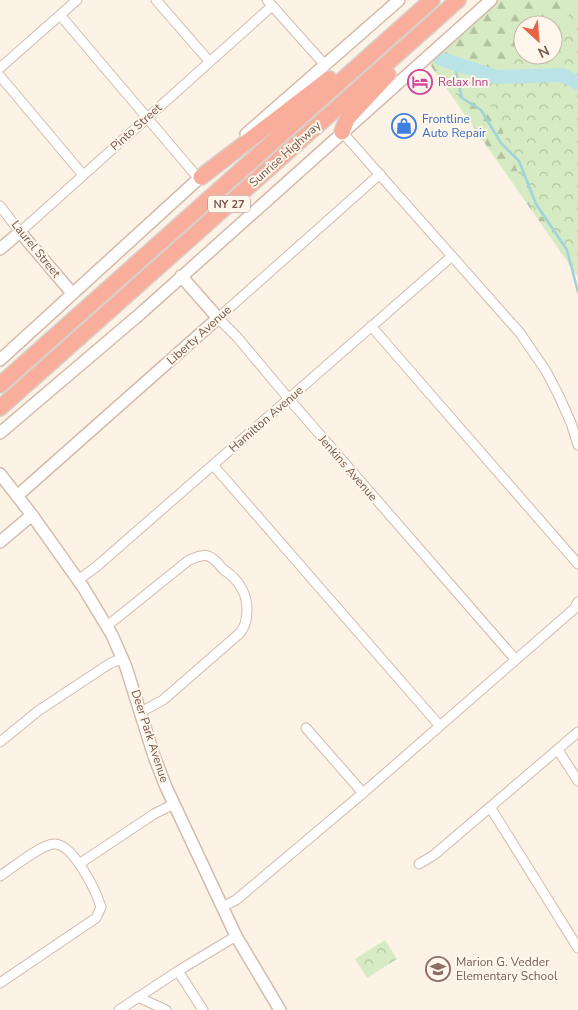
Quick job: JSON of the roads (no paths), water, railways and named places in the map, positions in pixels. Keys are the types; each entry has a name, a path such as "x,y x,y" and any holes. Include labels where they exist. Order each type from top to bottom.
{"highway":[{"name":"Sunrise Highway","path":"0,384 432,0"},
{"name":"Sunrise Highway","path":"0,408 459,0"},
{"path":"342,132 348,119 374,89 420,45 459,0"},
{"path":"200,178 339,72 388,39"}],"main road":[{"path":"0,360 72,292 200,178 216,161 400,0"},
{"name":"Sunrise Highway","path":"0,433 181,276 490,0"},
{"name":"Pinto Street","path":"0,249 20,232"},
{"name":"Laurel Street","path":"20,232 72,292"},
{"name":"Jenkins Avenue","path":"181,276 218,318"},
{"name":"Liberty Avenue","path":"17,496 218,318"},
{"name":"Deer Park Avenue","path":"0,474 78,580 107,626 123,658 157,763 174,804 236,936 280,1010"},
{"path":"0,542 32,515"}],"street":[{"path":"0,68 77,0"},
{"path":"156,0 208,62"},
{"path":"270,3 325,65"},
{"name":"Pinto Street","path":"20,232 208,62 270,3"},
{"path":"60,15 200,178"},
{"path":"0,76 83,174"},
{"path":"342,132 520,333 559,396 571,423 578,446"},
{"name":"Liberty Avenue","path":"218,318 380,174"},
{"name":"Laurel Street","path":"0,206 20,232"},
{"name":"Hamilton Avenue","path":"78,580 86,576 452,256"},
{"name":"Jenkins Avenue","path":"218,318 237,337 515,659"},
{"path":"371,326 578,564"},
{"path":"213,465 439,725"},
{"path":"107,626 189,560 201,555 213,559 242,588 245,597 247,620 245,627 163,700 141,712"},
{"path":"222,907 240,896 363,793 574,609 578,602"},
{"path":"0,742 32,715 109,664 123,658"},
{"path":"306,728 363,793"},
{"path":"419,864 434,855 578,732"},
{"path":"558,750 578,781"},
{"path":"80,864 154,814 174,804"},
{"path":"490,807 578,948"},
{"path":"0,876 42,848 54,844 64,847 80,864 98,897 101,907 96,918 0,983"},
{"path":"119,1010 236,936"},
{"path":"178,971 203,1010"},
{"path":"138,997 166,1010"}],"waterway":[{"path":"441,59 497,77 563,75 578,83"},
{"path":"454,63 462,98 481,110 501,143 519,161 536,204 567,250 578,292"}],"place":[{"name":"Relax Inn","path":"420,82"},
{"name":"Frontline Auto Repair","path":"404,126"},
{"name":"Marion G. Vedder Elementary School","path":"438,969"}]}
